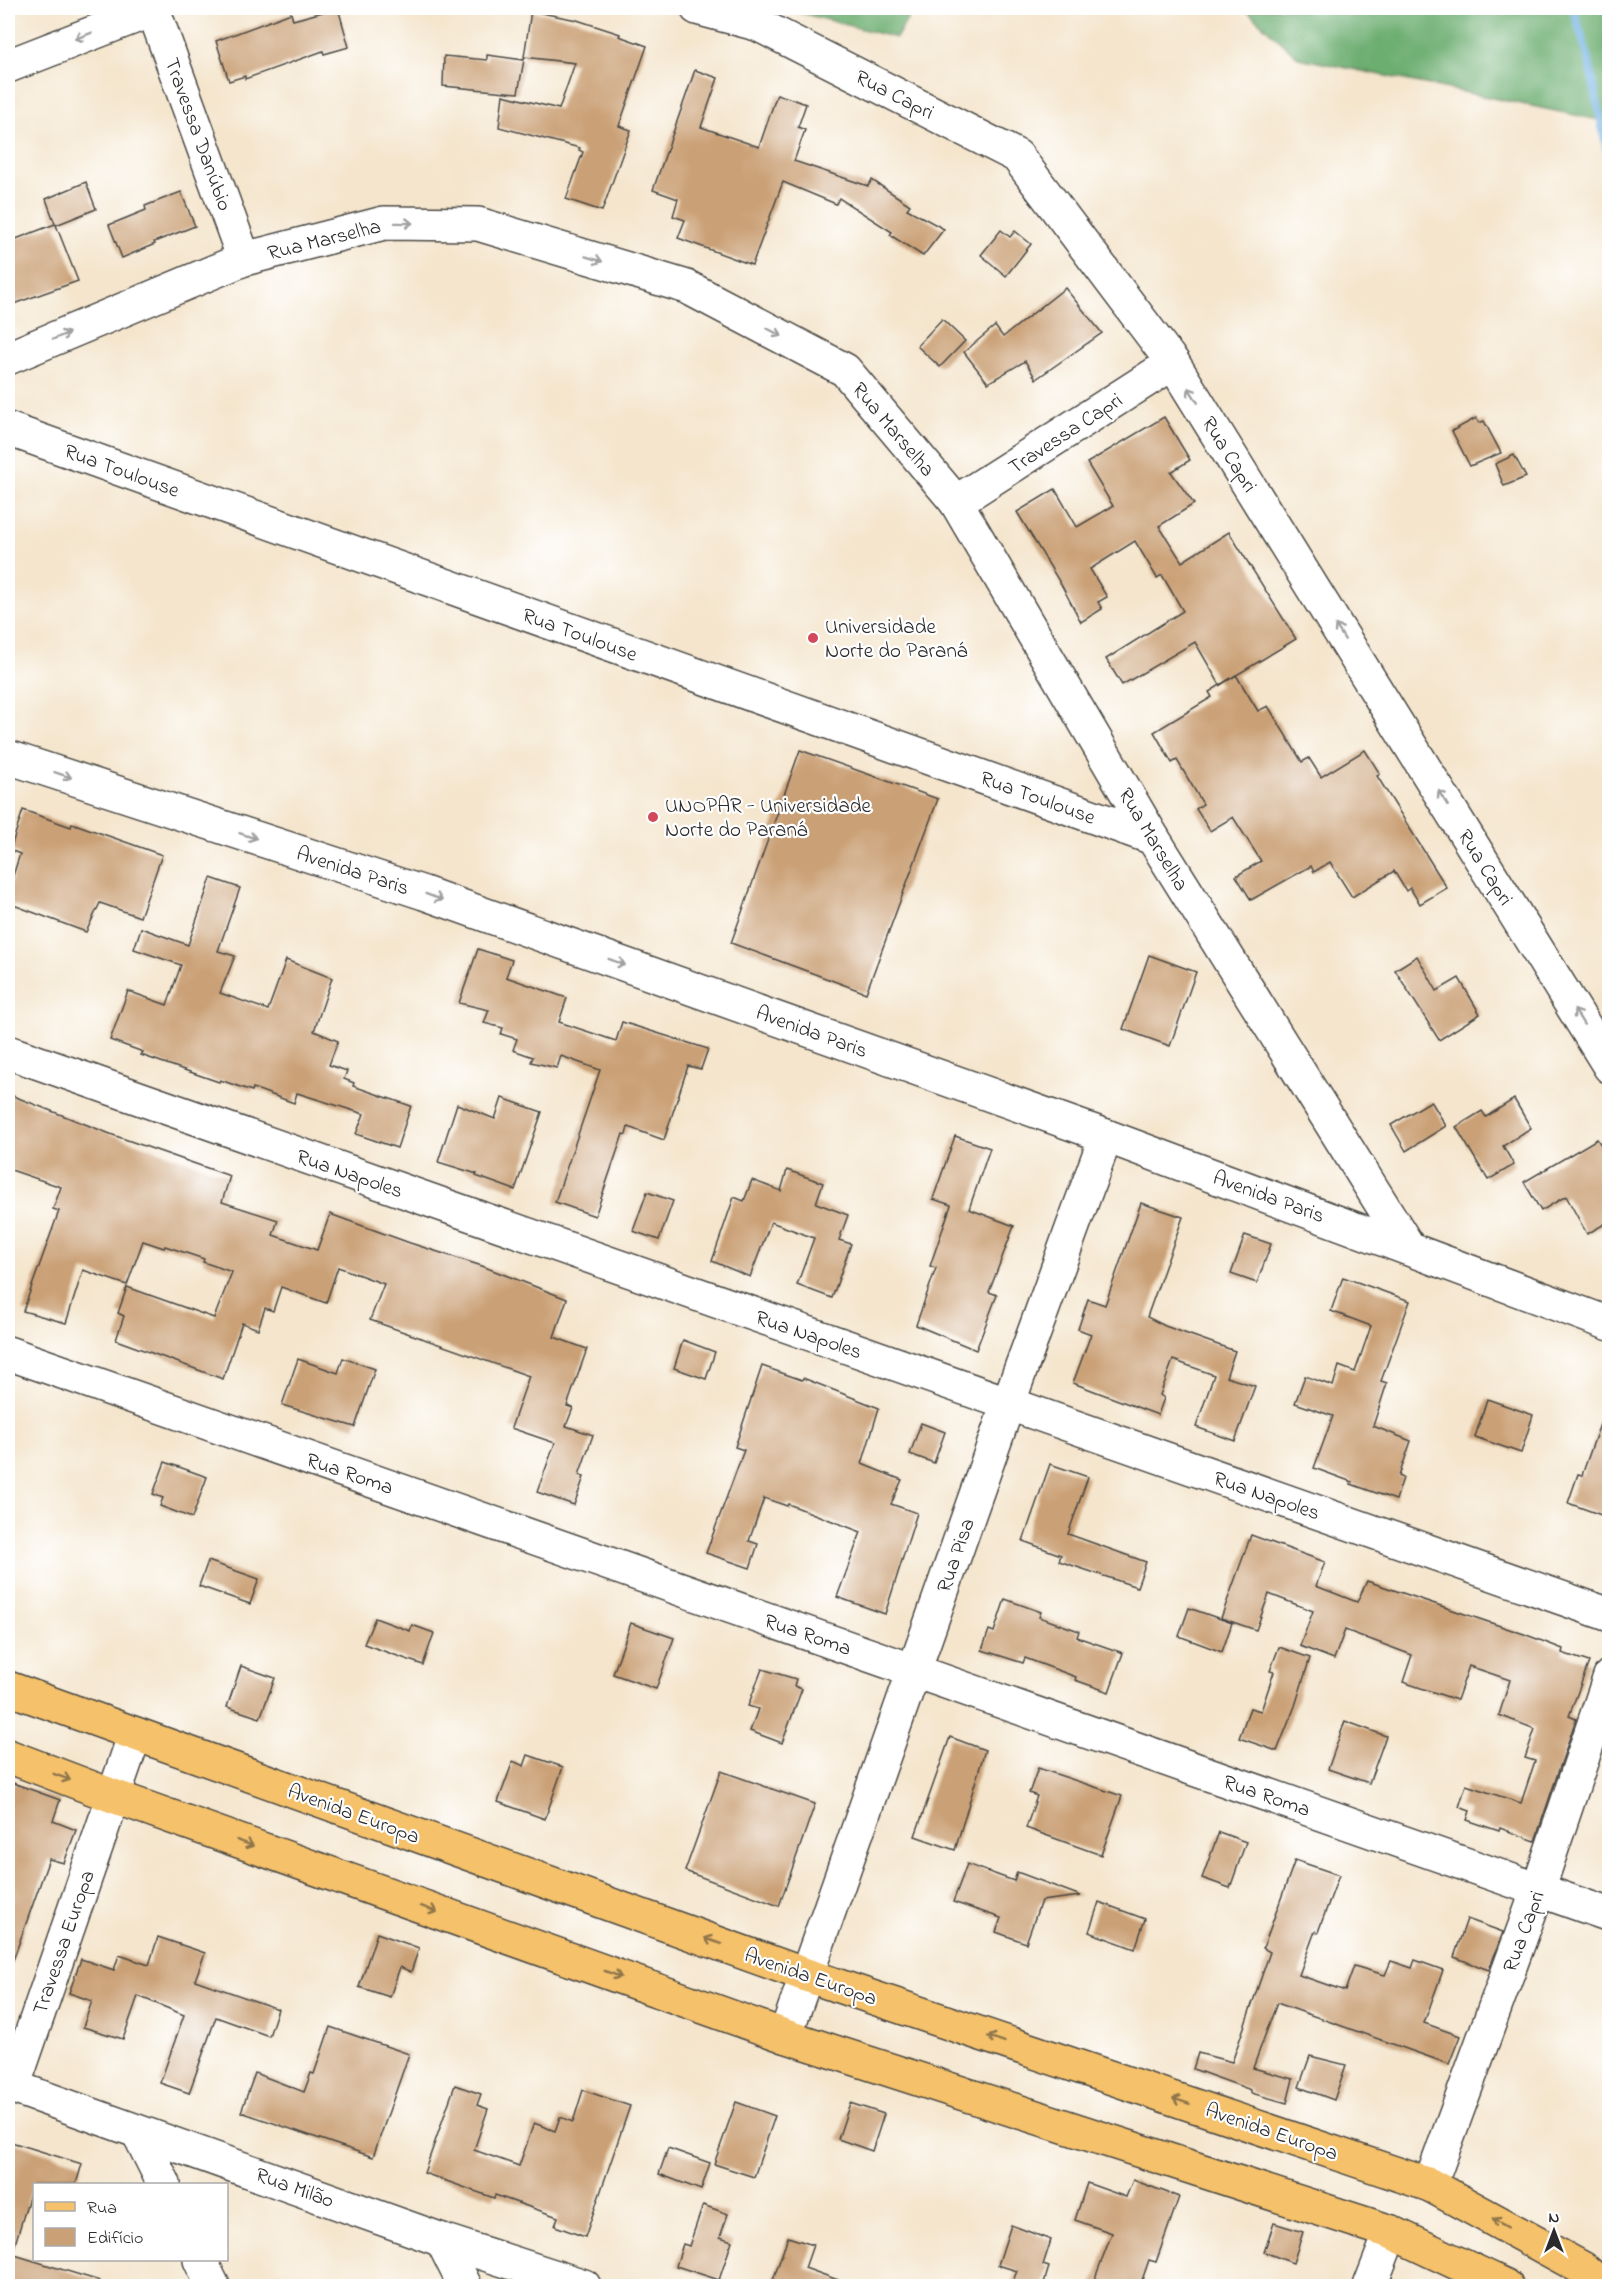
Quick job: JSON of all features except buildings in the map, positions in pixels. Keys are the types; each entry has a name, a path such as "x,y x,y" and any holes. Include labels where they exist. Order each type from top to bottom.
{"main road":[{"name":"Avenida Europa","path":"8,1688 806,1975 1430,2185 1582,2268 1602,2286"},
{"path":"8,1756 113,1796 785,2036 1390,2232 1506,2286"}],"street":[{"path":"8,66 155,8"},
{"name":"Travessa Danúbio","path":"155,8 244,259"},
{"name":"Rua Capri","path":"697,8 757,24 1017,156 1173,363 1610,1066"},
{"name":"Rua Marselha","path":"8,358 244,259 384,223 478,224 687,287 845,370 956,502 1153,838 1409,1248"},
{"name":"Travessa Capri","path":"956,502 1173,363"},
{"name":"Rua Toulouse","path":"8,429 1153,838"},
{"name":"Avenida Paris","path":"8,757 424,893 1106,1136 1610,1324"},
{"name":"Rua Napoles","path":"8,1052 1610,1615"},
{"name":"Rua Pisa","path":"785,2036 1008,1404 1106,1136"},
{"name":"Rua Roma","path":"8,1353 1610,1915"},
{"name":"Rua Capri","path":"1430,2185 1538,1890 1610,1676"},
{"name":"Travessa Europa","path":"10,2086 135,1734"},
{"name":"Rua Milão","path":"10,2086 442,2240 584,2286"},
{"path":"138,2132 164,2183"},
{"path":"1370,2286 1390,2232"},
{"path":"442,2240 465,2286"},
{"path":"201,2261 213,2286"}],"green space":[{"path":"782,8 914,8 896,38"},
{"path":"1244,8 1609,8 1609,122 1299,58"}],"waterway":[{"path":"1573,8 1588,57 1610,165"}],"place":[{"name":"Universidade Norte do Paraná","path":"813,638"},
{"name":"UNOPAR - Universidade Norte do Paraná","path":"653,817"}]}
